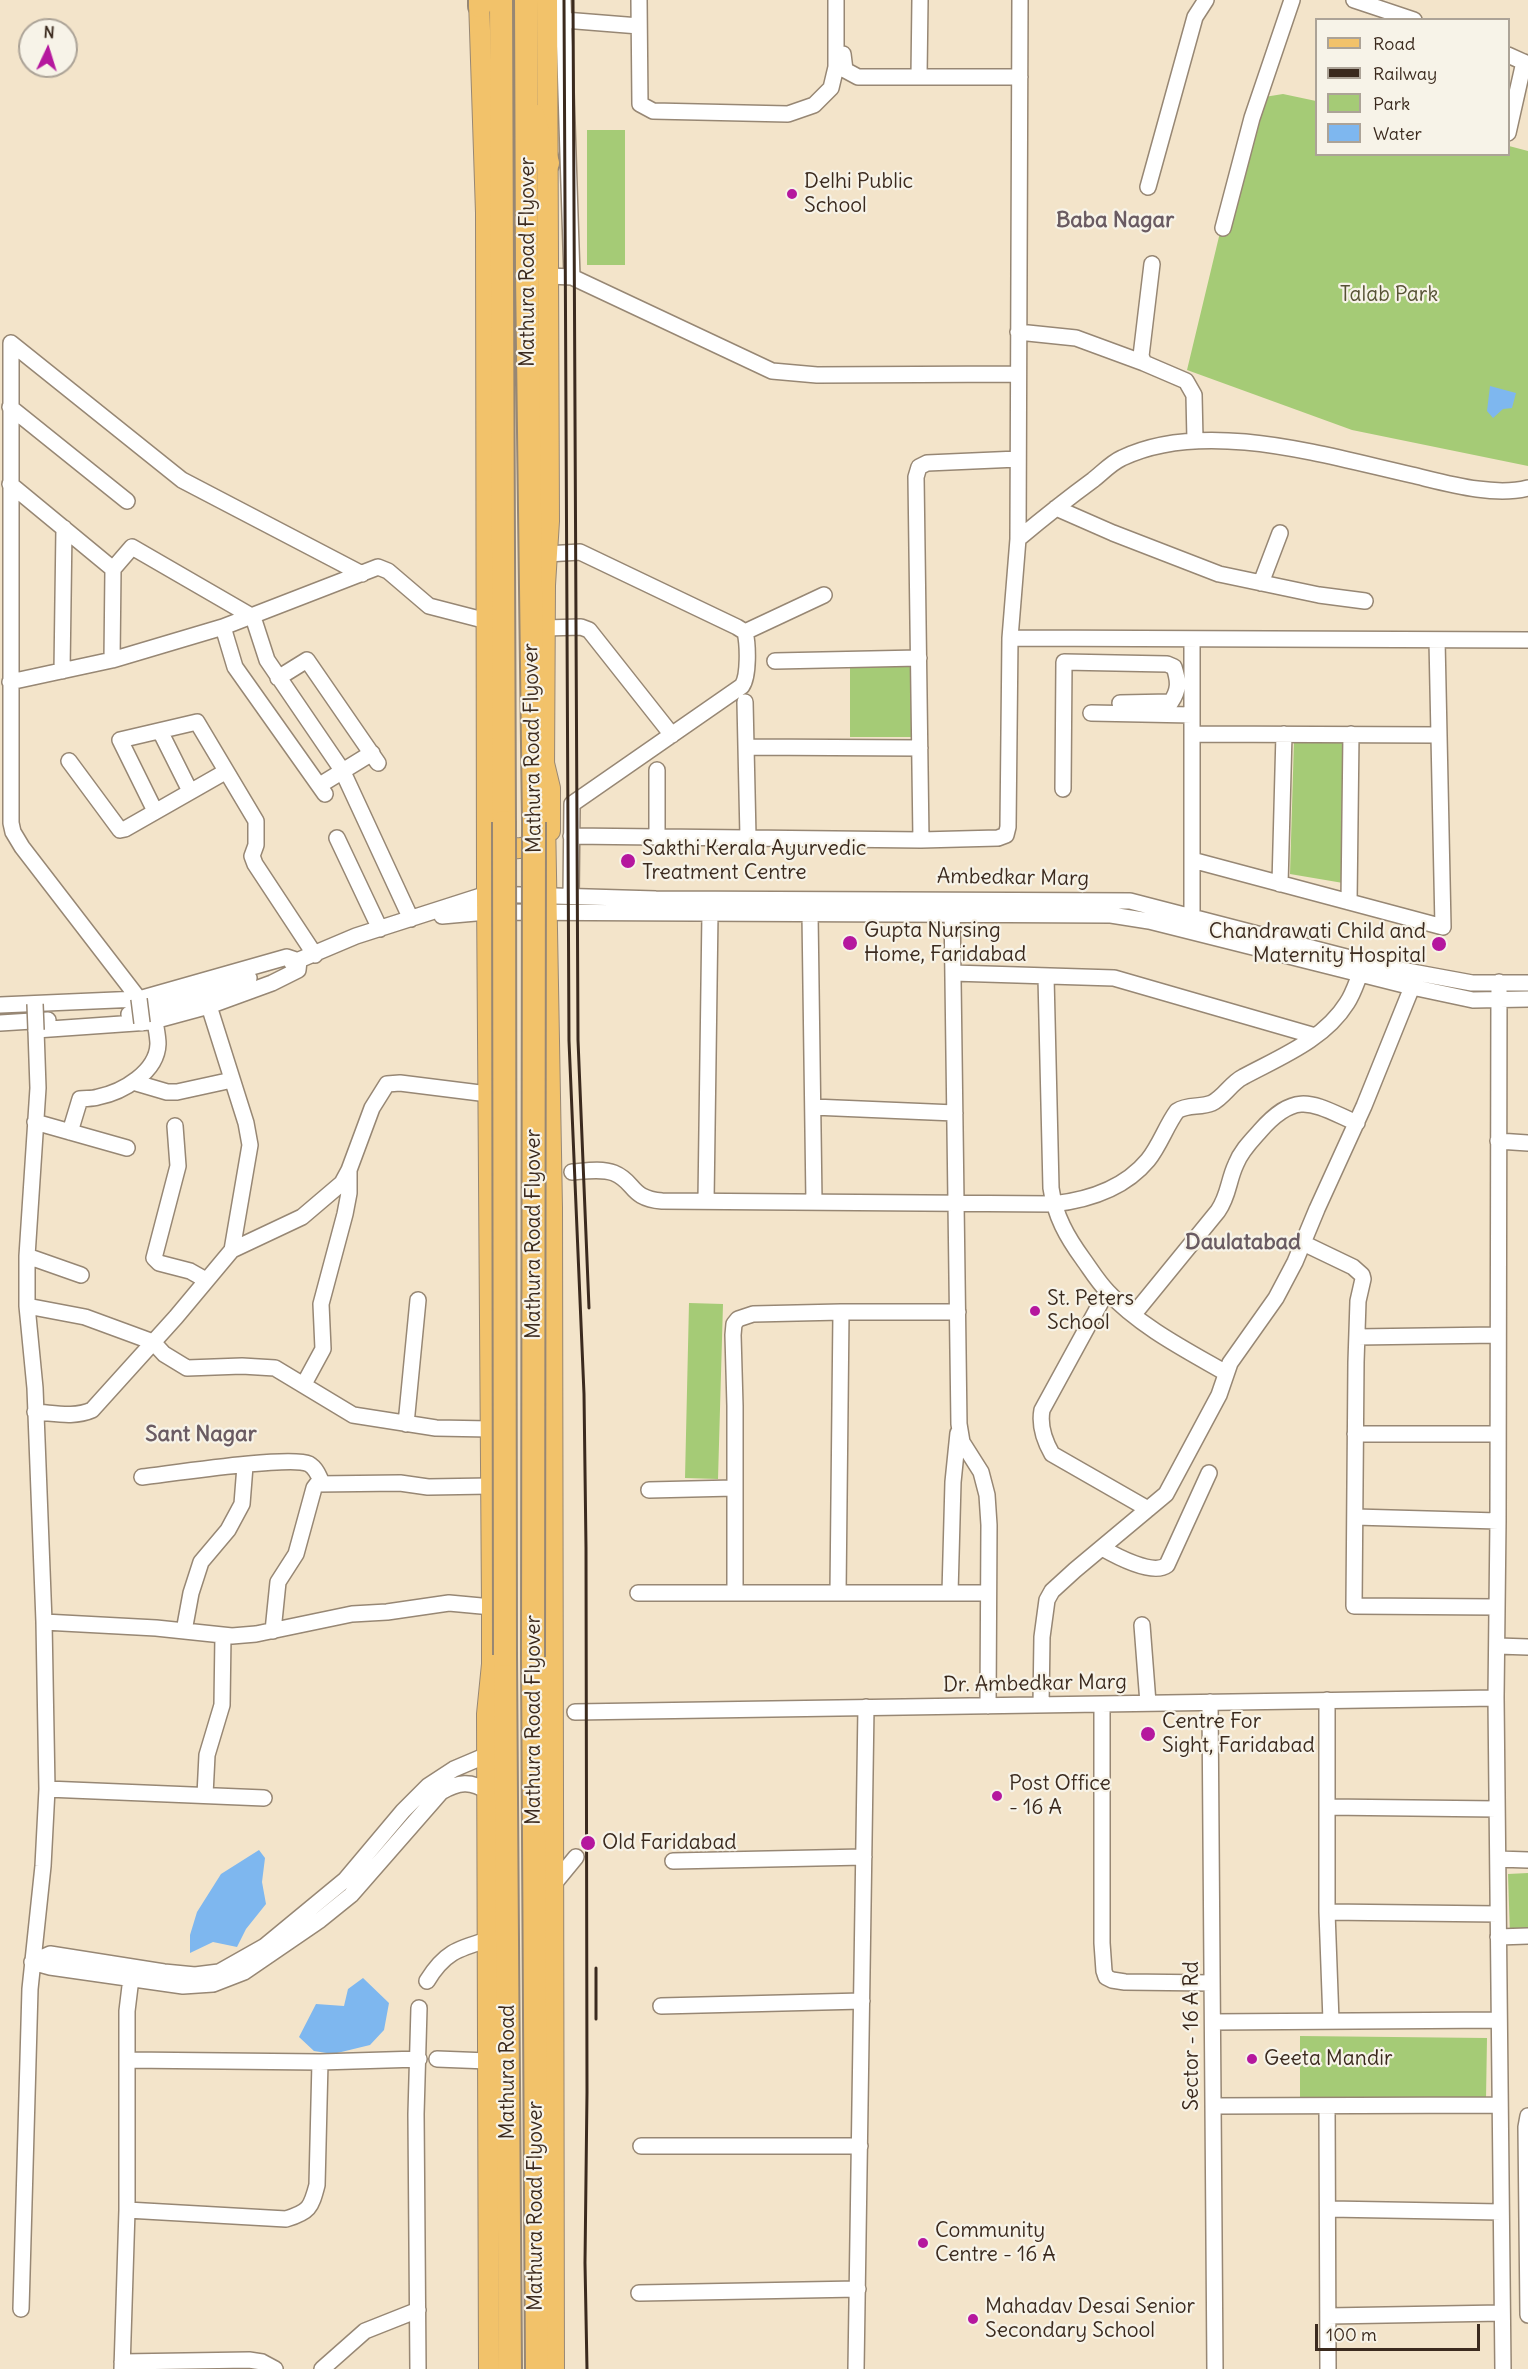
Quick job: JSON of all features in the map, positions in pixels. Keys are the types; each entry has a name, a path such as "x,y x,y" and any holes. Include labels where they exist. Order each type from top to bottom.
{"highway":[{"name":"Mathura Road Flyover","path":"526,0 527,100 538,162 533,1657 537,2369"},
{"name":"Mathura Road Flyover","path":"485,1 503,249 506,1774"},
{"path":"491,1675 506,1774"},
{"name":"Mathura Road","path":"506,1774 510,2369"}],"main road":[{"path":"547,0 538,162 549,276 549,521 544,763 548,901"},
{"path":"485,1 487,903 492,1607 491,1675 487,1702 489,2369"},
{"path":"544,763 550,788 548,1022 552,1208 554,2369"},
{"path":"487,830 498,842 511,848 524,848 537,843 545,831"},
{"path":"488,1021 507,1008 519,1006 530,1008 548,1022"}],"street":[{"path":"563,0 572,277"},
{"path":"639,0 640,104 652,111 788,114 814,105 831,88 836,67 836,0"},
{"path":"843,0 845,70 858,77 1020,77"},
{"path":"919,76 920,0"},
{"path":"571,836 921,840 1006,836 1008,827 1010,638 1018,539 1020,0"},
{"path":"1148,187 1195,16 1206,0"},
{"path":"1223,228 1252,118 1292,0"},
{"path":"1354,0 1408,18"},
{"path":"564,20 639,26"},
{"path":"1510,55 1526,63 1510,129"},
{"path":"1144,363 1141,356 1152,264"},
{"path":"549,276 572,277 771,371 817,375 1018,374"},
{"path":"1018,332 1077,338 1186,381 1194,395 1195,440"},
{"path":"70,1132 80,1099 106,1095 133,1082 153,1062 158,1046 139,999 107,960 13,832 11,823 11,343 182,480 362,574"},
{"path":"10,407 127,501"},
{"path":"1018,539 1120,458 1156,445 1195,440 1270,445 1326,454 1466,487 1524,492"},
{"path":"921,840 916,477 919,467 927,463 1018,459"},
{"path":"10,484 112,569"},
{"path":"1056,508 1219,574 1319,595 1365,601"},
{"path":"62,671 64,528"},
{"path":"1261,583 1280,533"},
{"path":"112,660 112,569 132,547 253,616 267,660 342,770 415,918"},
{"path":"547,554 580,552 745,632"},
{"path":"10,682 112,660 223,627 378,567 388,571 429,606 487,621"},
{"path":"745,632 824,595"},
{"path":"223,627 235,667 322,790 342,770 375,758 307,660 278,678"},
{"path":"545,628 581,627 589,630 672,735"},
{"path":"571,896 571,810 576,800 745,683 747,641 745,632"},
{"path":"1010,638 1528,640"},
{"path":"1137,639 1137,664"},
{"path":"1192,639 1192,924"},
{"path":"1192,860 1443,927 1437,640"},
{"path":"775,661 919,658"},
{"path":"1063,789 1064,662 1167,664 1174,667 1178,678 1178,691 1171,702 1120,703"},
{"path":"746,702 748,837"},
{"path":"1091,713 1192,715"},
{"path":"155,811 120,740 197,722 255,822 256,845 252,856 255,864 315,955"},
{"path":"160,731 190,791"},
{"path":"1192,734 1439,735"},
{"path":"1280,884 1284,734"},
{"path":"1349,902 1351,734"},
{"path":"746,747 920,748"},
{"path":"69,761 120,830 225,772"},
{"path":"657,770 657,837"},
{"path":"337,838 380,928"},
{"name":"Ambedkar Marg","path":"548,901 571,896 952,906"},
{"name":"Ambedkar Marg","path":"299,960 380,928 487,903 548,901 710,913 810,914 952,906 1130,901 1192,924 1360,974 1412,987 1473,1000 1528,999"},
{"path":"950,1593 953,1482 959,1424 952,906"},
{"path":"706,1201 710,913"},
{"path":"810,914 814,1202"},
{"name":"Ambedkar Marg","path":"1192,924 1385,967 1472,983 1528,982"},
{"path":"0,1005 139,999 287,957 299,960"},
{"path":"36,1030 148,1022 209,1006 298,970 299,960"},
{"path":"0,1023 154,1010 299,960"},
{"path":"953,973 1114,978 1315,1036"},
{"path":"572,1172 616,1173 640,1196 648,1200 1053,1204 1079,1201 1116,1186 1149,1159 1177,1111 1183,1107 1214,1102 1244,1077 1275,1061 1329,1025 1343,1009 1360,974"},
{"path":"1046,977 1050,1175 1053,1204 1062,1229 1107,1292 1173,1342 1226,1373"},
{"path":"1499,982 1496,1698 1503,2369"},
{"path":"1041,1705 1042,1637 1047,1600 1052,1591 1166,1494 1219,1395 1226,1373 1276,1298 1303,1243 1324,1191 1357,1123 1412,987"},
{"path":"21,2309 32,1962 43,1866 47,1789 44,1622 35,1388 27,1306 27,1256 38,1088 35,1004"},
{"path":"209,1006 246,1123 250,1145 232,1250"},
{"path":"133,1082 167,1092 177,1092 232,1080"},
{"path":"35,1412 72,1415 92,1410 232,1250 308,1213 342,1183 372,1108 387,1084 400,1083 488,1094"},
{"path":"1134,1314 1225,1200 1233,1170 1243,1150 1282,1109 1296,1104 1314,1105 1357,1123"},
{"path":"813,1107 955,1113"},
{"path":"35,1122 127,1148"},
{"path":"175,1126 178,1166 154,1258 159,1263 190,1271 206,1280"},
{"path":"1498,1141 1528,1143"},
{"path":"304,1384 323,1348 321,1304 345,1214 349,1193 349,1170"},
{"path":"1303,1243 1353,1266 1362,1275 1358,1301 1357,1337 1354,1606 1496,1607"},
{"path":"27,1256 81,1275"},
{"path":"1107,1292 1042,1410 1041,1429 1052,1454 1108,1484 1148,1509"},
{"path":"406,1424 418,1300"},
{"path":"27,1306 85,1317 153,1342 164,1354 186,1368 242,1366 274,1368 353,1415 436,1428 490,1429"},
{"path":"838,1593 841,1312"},
{"path":"735,1593 734,1324 744,1316 753,1314 958,1312"},
{"path":"1357,1337 1497,1335"},
{"path":"959,1424 962,1442 981,1472 987,1495 989,1526 988,1706"},
{"path":"1355,1434 1497,1434"},
{"path":"142,1477 301,1462 310,1464 318,1473 322,1483"},
{"path":"184,1631 191,1593 201,1562 228,1530 243,1504 246,1466"},
{"path":"1102,1548 1139,1564 1164,1568 1209,1473"},
{"path":"273,1631 278,1582 296,1554 314,1488 322,1483 353,1485 400,1483 434,1487 490,1486"},
{"path":"649,1490 734,1488"},
{"path":"1355,1517 1498,1521"},
{"path":"638,1593 988,1593"},
{"path":"44,1622 223,1635 256,1634 332,1616 387,1612 428,1605 449,1603 492,1607"},
{"path":"1142,1625 1148,1703"},
{"path":"205,1795 207,1755 222,1705 223,1635"},
{"path":"1498,1646 1528,1647"},
{"name":"Dr. Ambedkar Marg","path":"575,1712 1496,1698"},
{"path":"1327,1700 1327,1912 1331,2021"},
{"name":"Sector - 16 A Rd","path":"1210,1702 1215,2369"},
{"path":"1102,1704 1104,1971 1106,1977 1112,1980 1212,1983"},
{"path":"856,2369 866,1707"},
{"path":"32,1962 50,1954 164,1972 195,1975 219,1972 265,1946 345,1880 403,1811 428,1786 454,1769 487,1755"},
{"path":"32,1962 50,1967 183,1986 213,1984 244,1972 320,1920 351,1895 441,1792 452,1786 468,1782 488,1792"},
{"path":"47,1789 264,1798"},
{"path":"1327,1807 1497,1809"},
{"path":"553,1885 576,1857"},
{"path":"673,1861 864,1857"},
{"path":"1498,1859 1528,1860"},
{"path":"1327,1912 1498,1914"},
{"path":"1498,1937 1528,1936"},
{"path":"427,1981 437,1965 455,1950 487,1940"},
{"path":"131,1978 127,2011 127,2210 122,2366 249,2360 262,2362 274,2369"},
{"path":"661,2006 862,2001"},
{"path":"418,2369 416,2114 419,2008"},
{"path":"1213,2022 1499,2020"},
{"path":"127,2060 320,2062 418,2059"},
{"path":"437,2059 488,2061"},
{"path":"127,2210 286,2219 304,2213 312,2203 317,2185 320,2062"},
{"path":"1213,2106 1500,2105"},
{"path":"1327,2106 1328,2369"},
{"path":"1528,2116 1528,2314"},
{"path":"641,2146 860,2146"},
{"path":"1329,2209 1501,2212"},
{"path":"1502,2278 1528,2278"},
{"path":"639,2293 858,2289"},
{"path":"322,2369 364,2331 418,2310"},
{"path":"1328,2316 1502,2313"}],"green space":[{"name":"Talab Park","path":"1283,94 1315,101 1315,156 1510,156 1510,146 1528,151 1528,466 1352,430 1187,370 1252,99"},
{"path":"587,130 625,130 625,265 587,265"},
{"path":"850,665 911,665 911,737 850,737"},
{"path":"1294,740 1343,742 1343,883 1290,874"},
{"path":"689,1303 723,1304 718,1479 685,1478"},
{"path":"1528,1873 1528,1935 1510,1936 1508,1874"},
{"path":"1300,2036 1487,2038 1486,2099 1300,2098"}],"water":[{"path":"1490,386 1516,393 1512,408 1503,409 1493,418 1487,411"},
{"path":"259,1850 265,1858 262,1882 266,1904 246,1929 237,1947 213,1942 190,1953 190,1935 197,1912 221,1874"},
{"path":"363,1978 389,2003 384,2030 370,2045 333,2054 314,2051 299,2037 316,2004 344,2006 348,1989"}],"railway":[{"path":"564,0 569,1041 584,1394 586,1548 585,2263 587,2369"},
{"path":"573,0 578,1040 589,1308"},
{"path":"596,1968 596,2019"}],"place":[{"name":"Delhi Public School","path":"792,194"},
{"name":"Sakthi Kerala Ayurvedic Treatment Centre","path":"628,861"},
{"name":"Gupta Nursing Home, Faridabad","path":"850,943"},
{"name":"Chandrawati Child and Maternity Hospital","path":"1439,944"},
{"name":"St. Peters School","path":"1035,1311"},
{"name":"Centre For Sight, Faridabad","path":"1148,1734"},
{"name":"Post Office - 16 A","path":"997,1796"},
{"name":"Old Faridabad","path":"588,1843"},
{"name":"Geeta Mandir","path":"1252,2059"},
{"name":"Community Centre - 16 A","path":"923,2243"},
{"name":"Mahadav Desai Senior Secondary School","path":"973,2319"}],"district":[{"name":"Baba Nagar","path":"1115,221"},
{"name":"Daulatabad","path":"1243,1243"},
{"name":"Sant Nagar","path":"201,1435"}]}
